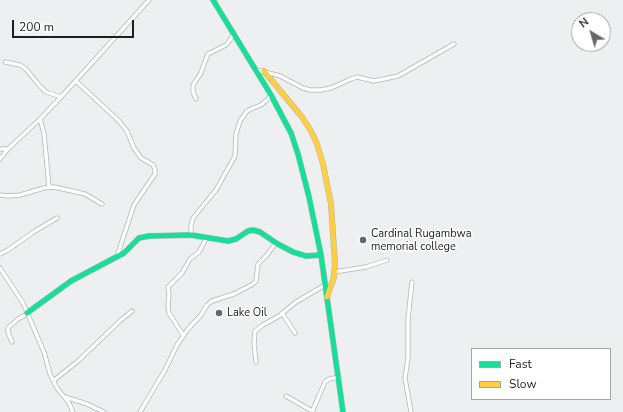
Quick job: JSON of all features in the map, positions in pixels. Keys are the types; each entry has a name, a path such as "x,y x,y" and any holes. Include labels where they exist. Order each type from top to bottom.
{"main road":[{"path":"213,0 271,95 291,133 298,154 321,255 343,412"},
{"path":"217,8 218,0"},
{"path":"264,71 302,117 311,131 323,164 331,204 334,272 332,286 327,297"},
{"path":"27,313 71,280 124,253 139,238 149,236 191,235 228,241 236,239 252,230 260,232 276,243 303,255 321,255"}],"street":[{"path":"0,159 8,148 40,119 76,81 149,0"},
{"path":"196,99 193,92 193,84 201,73 208,54 226,45 234,33"},
{"path":"257,70 280,76 310,90 331,88 351,79 357,78 374,81 398,76 454,44"},
{"path":"5,62 20,65 26,69 39,86 46,92 61,97"},
{"path":"76,81 119,121 127,131 134,148 142,158 153,165 155,169 155,174 134,205 116,257"},
{"path":"191,235 193,218 216,190 235,156 236,134 240,121 247,111 261,105 271,95"},
{"path":"40,119 45,138 49,187"},
{"path":"0,149 8,148"},
{"path":"0,195 20,195 54,187 85,194 102,204"},
{"path":"0,254 58,218"},
{"path":"183,335 169,313 168,287 182,273 190,259 199,252 207,238"},
{"path":"140,412 183,335 201,315 209,303 234,294 253,284 256,281 258,264 276,243"},
{"path":"334,272 366,266 387,260"},
{"path":"0,268 20,298 44,352 53,382 73,412"},
{"path":"411,412 405,378 408,358 408,319 412,282"},
{"path":"256,362 254,340 255,332 296,302 325,285"},
{"path":"53,382 132,311"},
{"path":"12,342 8,328 27,313"},
{"path":"282,313 295,333"},
{"path":"286,396 312,412 325,382 329,379 338,377"},
{"path":"64,397 73,401 87,404 104,412"}],"traffic: fast":[{"path":"213,0 271,95 291,133 298,154 321,255 343,412"},
{"path":"27,313 71,281 124,253 139,238 149,236 191,235 228,241 236,239 248,231 253,230 260,232 293,252 306,256 321,255"}],"traffic: slow":[{"path":"264,71 302,117 311,131 323,164 331,204 335,264 334,277 327,297"}],"place":[{"name":"Cardinal Rugambwa memorial college","path":"363,240"},
{"name":"Lake Oil","path":"219,313"}]}
